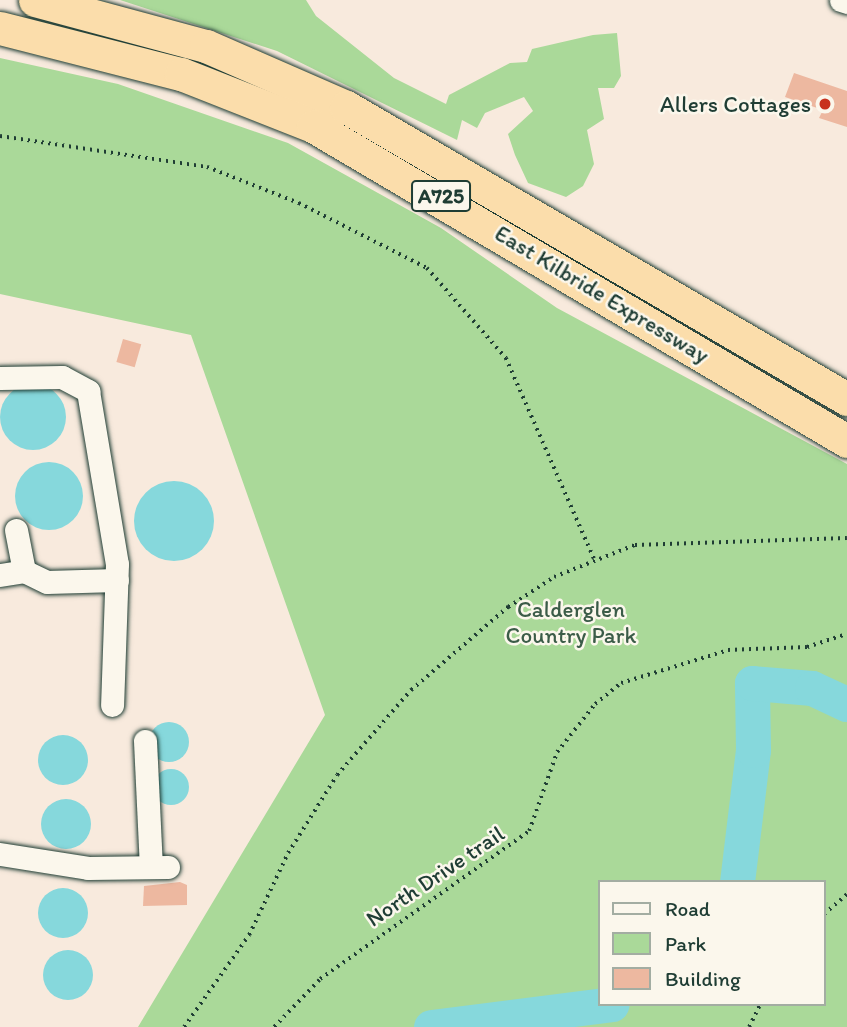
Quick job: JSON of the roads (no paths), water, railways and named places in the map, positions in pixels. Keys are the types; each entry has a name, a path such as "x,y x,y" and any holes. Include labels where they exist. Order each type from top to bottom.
{"highway":[{"name":"East Kilbride Expressway","path":"35,0 206,46 346,107 847,399"},
{"name":"East Kilbride Expressway","path":"0,28 181,74 313,126 847,441"}],"street":[{"path":"841,0 847,2"},
{"path":"0,378 62,377 88,391 100,440 117,580 112,705"},
{"path":"16,530 24,571"},
{"path":"0,575 24,571 47,582 117,580"},
{"path":"0,854 88,867 160,867 145,741"}],"water":[{"path":"33,384 46,387 56,394 63,404 66,417 63,430 56,440 46,447 33,450 20,447 10,440 3,430 0,417 3,404 10,394 20,387"},
{"path":"49,462 62,465 73,472 80,483 83,496 80,509 73,520 62,527 49,530 36,527 25,520 18,509 15,496 18,483 25,472 36,465"},
{"path":"174,481 189,484 202,493 211,506 214,521 211,536 202,549 189,558 174,561 159,558 146,549 137,536 134,521 137,506 146,493 159,484"},
{"path":"169,722 183,728 189,742 183,756 169,762 155,756 149,742 155,728"},
{"path":"63,735 81,742 88,760 81,778 63,785 45,778 38,760 45,742"},
{"path":"171,769 184,774 189,787 184,800 171,805 158,800 153,787 158,774"},
{"path":"66,799 84,806 91,824 84,842 66,849 48,842 41,824 48,806"},
{"path":"63,888 81,895 88,913 81,931 63,938 45,931 38,913 45,895"},
{"path":"68,950 86,957 93,975 86,993 68,1000 50,993 43,975 50,957"}],"waterway":[{"path":"737,880 753,750 752,683 812,688 847,704"},
{"path":"431,1027 598,1006"}],"place":[{"name":"Allers Cottages","path":"825,104"}],"park label":[{"name":"Calderglen Country Park","path":"571,622"}]}
